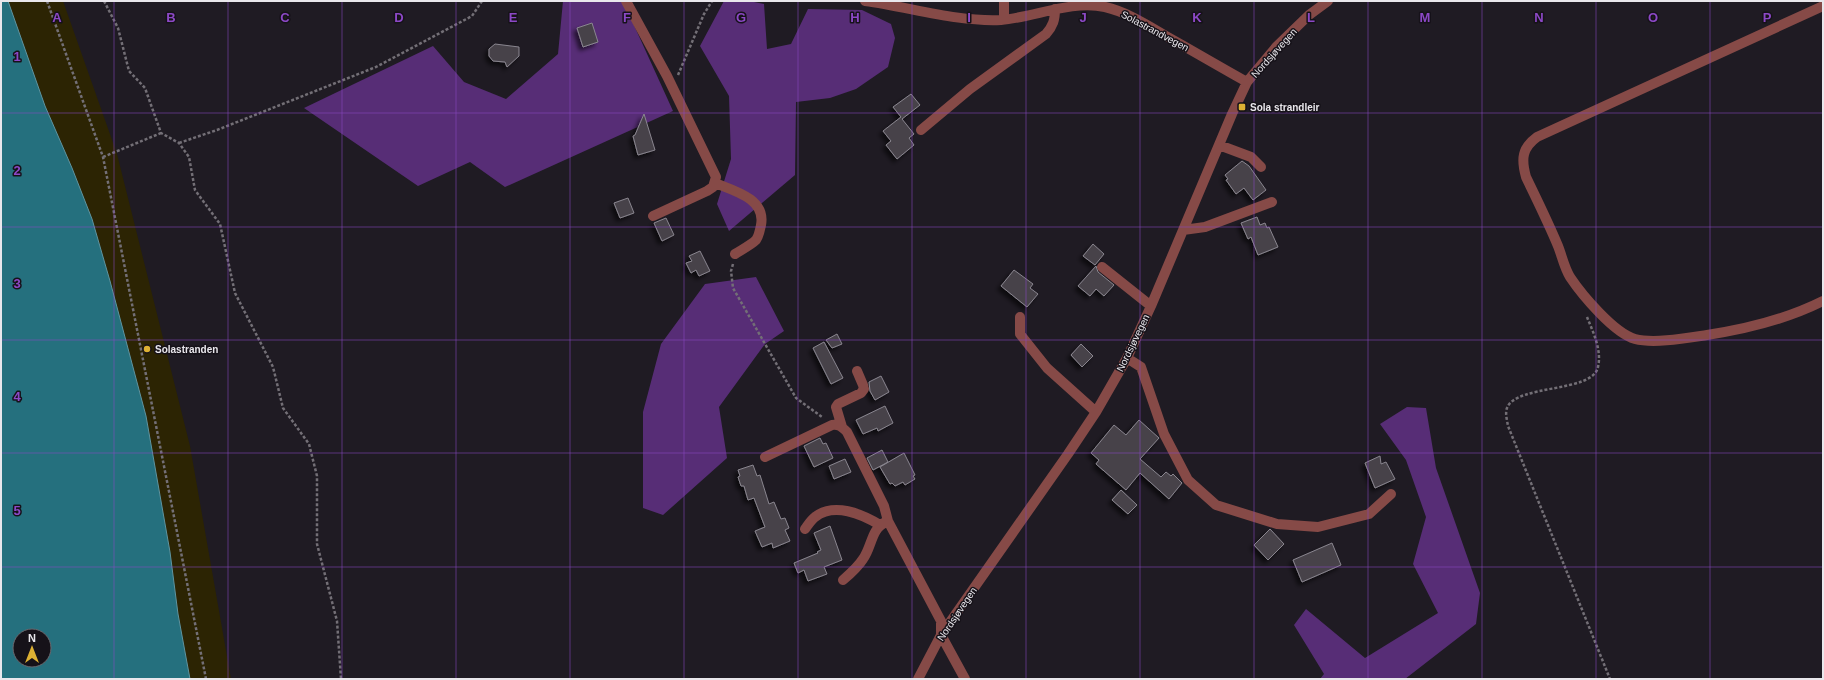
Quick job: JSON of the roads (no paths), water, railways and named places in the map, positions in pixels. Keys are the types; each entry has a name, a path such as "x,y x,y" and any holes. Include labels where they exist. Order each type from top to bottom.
{"street":[{"path":"626,1 673,88 714,169 716,177 716,183 707,191 653,216"},
{"name":"Solastrandvegen","path":"866,1 952,16 979,19 1017,18 1055,9 1091,5 1107,8 1125,14 1247,82"},
{"path":"1004,1 1004,19"},
{"name":"Nordsjøvegen","path":"918,679 941,635 1096,412 1127,358 1151,306 1247,82 1277,46 1309,14 1328,1"},
{"path":"1823,6 1537,137 1526,147 1522,159 1526,177 1570,277 1608,323 1626,335 1643,340 1654,340 1698,336 1738,330 1771,321 1823,301"},
{"path":"921,130 970,89 1046,34 1052,28 1055,20 1055,9"},
{"path":"1219,145 1246,155 1261,167"},
{"path":"716,183 747,197 757,204 761,212 762,220 760,232 756,240 735,254"},
{"path":"1183,230 1205,227 1272,202"},
{"path":"1102,267 1151,306"},
{"path":"1020,317 1020,334 1047,368 1096,412"},
{"path":"1127,358 1141,367 1164,434 1188,480 1216,505 1277,524 1318,527 1369,514 1392,494"},
{"path":"837,426 836,407 838,404 861,393 864,389 864,385 857,371"},
{"path":"765,457 837,426"},
{"path":"837,426 846,432 867,469 884,506 884,523 941,621 941,635 965,679"},
{"path":"805,529 813,518 830,510 841,510 856,513 884,523"},
{"path":"843,580 863,560 875,532 884,523"}],"water":[{"path":"1,1 8,1 45,106 92,219 110,281 146,416 170,552 178,614 190,679 1,679"}],"place":[{"name":"Sola strandleir","path":"1242,107"},
{"name":"Solastranden","path":"147,349"}]}
